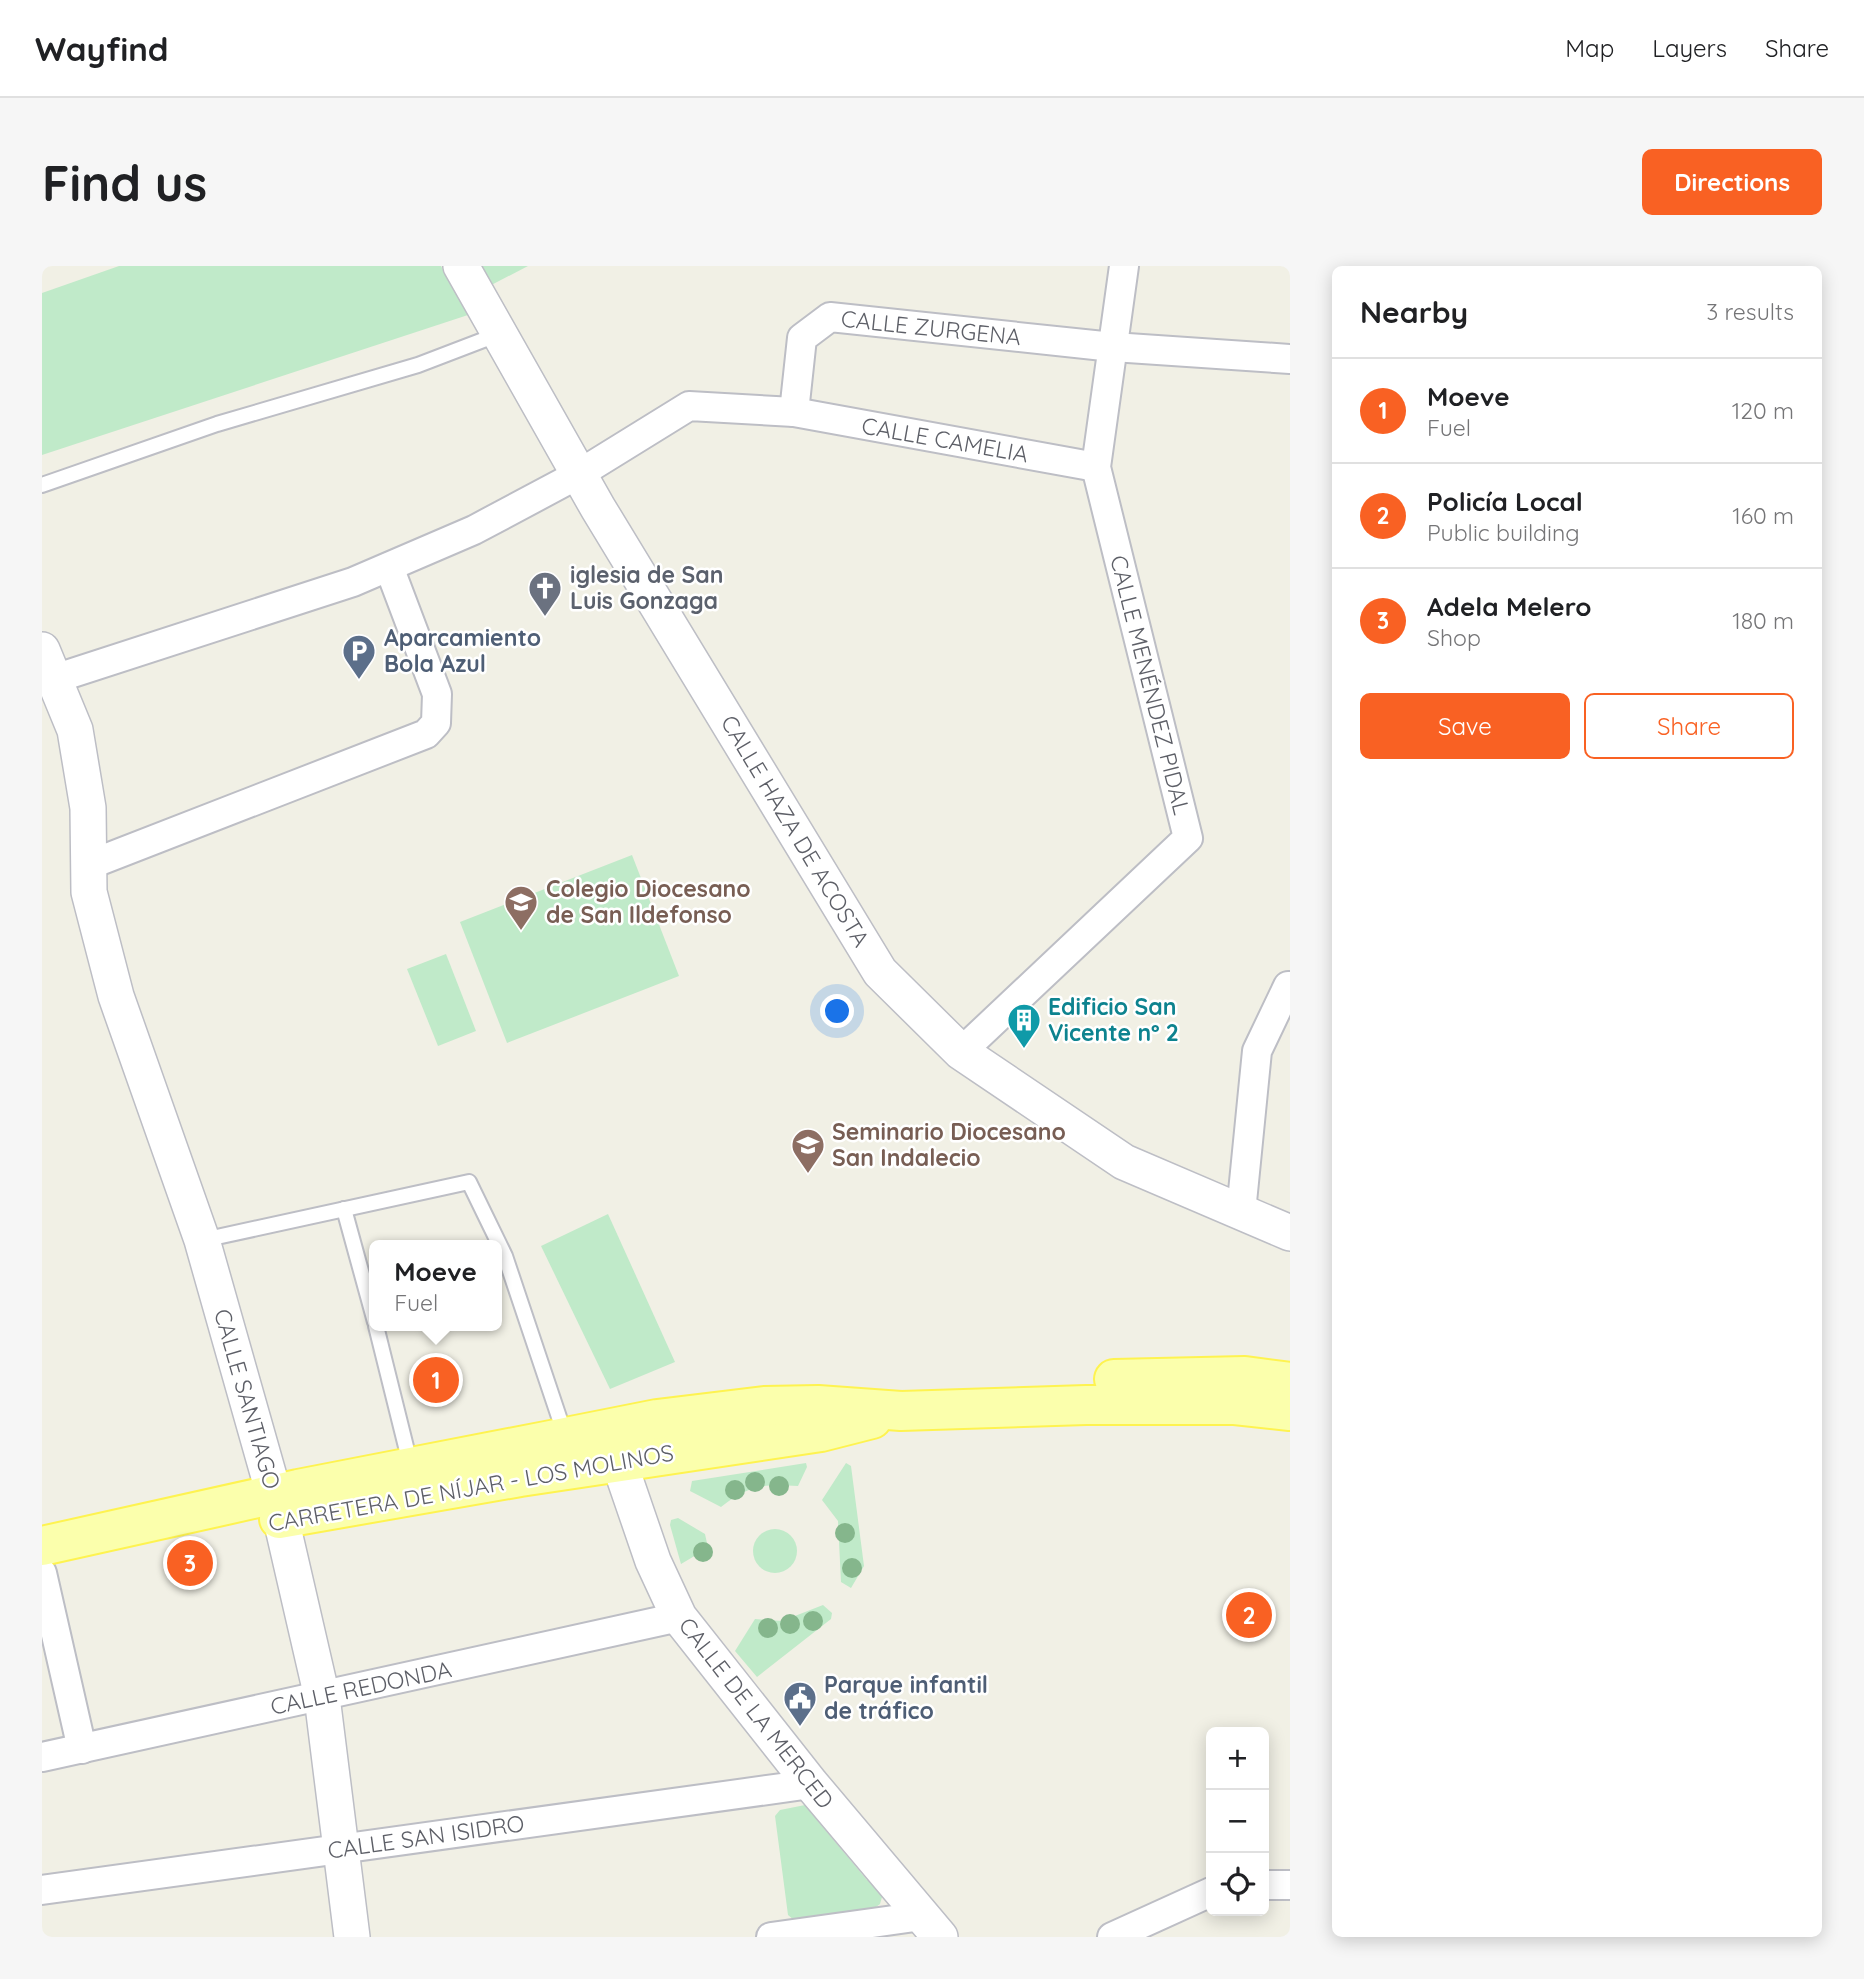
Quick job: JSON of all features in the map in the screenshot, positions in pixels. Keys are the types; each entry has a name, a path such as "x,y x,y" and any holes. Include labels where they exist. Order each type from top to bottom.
{"main road":[{"path":"820,1419 952,1388 1079,1380 1244,1376 1290,1381"},
{"name":"CARRETERA DE NÍJAR - LOS MOLINOS","path":"42,1546 278,1507 344,1508 619,1462 820,1419 901,1411 1086,1405 1236,1405 1290,1411"},
{"name":"CARRETERA DE NÍJAR - LOS MOLINOS","path":"42,1572 411,1467 558,1438 671,1417 764,1406 820,1419"},
{"path":"820,1419 1290,1435"}],"street":[{"name":"CALLE HAZA DE ACOSTA","path":"461,266 579,474 880,972 961,1052 1124,1162 1290,1233"},
{"name":"CALLE MENÉNDEZ PIDAL","path":"961,1052 1188,838 1097,467 1124,266"},
{"name":"CALLE ZURGENA","path":"794,412 802,338 830,317 1113,347 1290,359"},
{"path":"48,664 353,582 474,530 579,474 689,407 794,412"},
{"name":"CALLE CAMELIA","path":"794,412 1097,467"},
{"path":"89,865 426,734 436,723 437,694 389,567"},
{"name":"CALLE SANTIAGO","path":"48,664 75,730 88,808 89,892 116,996 202,1240 278,1507 322,1697 352,1937"},
{"path":"1241,1212 1257,1051 1288,986"},
{"name":"CALLE DE LA MERCED","path":"619,1462 653,1561 679,1617 811,1784 931,1926"},
{"path":"42,1572 82,1749"},
{"name":"CALLE REDONDA","path":"42,1757 679,1617"},
{"name":"CALLE SAN ISIDRO","path":"42,1890 811,1784"},
{"path":"1269,1885 1290,1885"},
{"path":"1112,1937 1206,1894"},
{"path":"771,1937 931,1926"}],"lane":[{"path":"42,485 217,424 418,365 500,334"},
{"path":"202,1240 468,1182 494,1240"},
{"path":"344,1209 369,1277"},
{"path":"344,1508 450,1477 540,1459 558,1438 552,1397 502,1259"},
{"path":"377,1331 411,1467"}],"green space":[{"path":"119,266 441,266 468,315 42,455 42,293"},
{"path":"461,266 528,266 476,293"},
{"path":"632,855 679,976 507,1043 460,922"},
{"path":"446,954 476,1031 438,1046 407,969"},
{"path":"608,1214 675,1362 610,1389 541,1246"},
{"path":"806,1463 807,1467 798,1486 775,1485 748,1490 721,1507 690,1491 692,1481"},
{"path":"846,1463 851,1466 864,1566 851,1588 841,1582 838,1521 822,1500"},
{"path":"678,1518 705,1534 708,1548 681,1564 670,1525 671,1520"},
{"path":"775,1529 790,1536 797,1551 790,1566 775,1573 760,1566 753,1551 760,1536"},
{"path":"823,1605 832,1613 831,1619 757,1677 735,1651 755,1619 782,1621"},
{"path":"810,1804 824,1813 817,1820 867,1880 874,1874 884,1890 880,1904 872,1910 794,1920 788,1915 775,1816 780,1810"}],"place":[{"name":"iglesia de San Luis Gonzaga","path":"545,618"},
{"name":"Aparcamiento Bola Azul","path":"359,681"},
{"name":"Colegio Diocesano de San Ildefonso","path":"521,932"},
{"name":"Edificio San Vicente nº 2","path":"1024,1050"},
{"name":"Seminario Diocesano San Indalecio","path":"808,1175"},
{"name":"Moeve","path":"436,1380"},
{"name":"Adela Melero","path":"190,1563"},
{"name":"Policía Local","path":"1249,1615"},
{"name":"Parque infantil de tráfico","path":"800,1728"}]}
